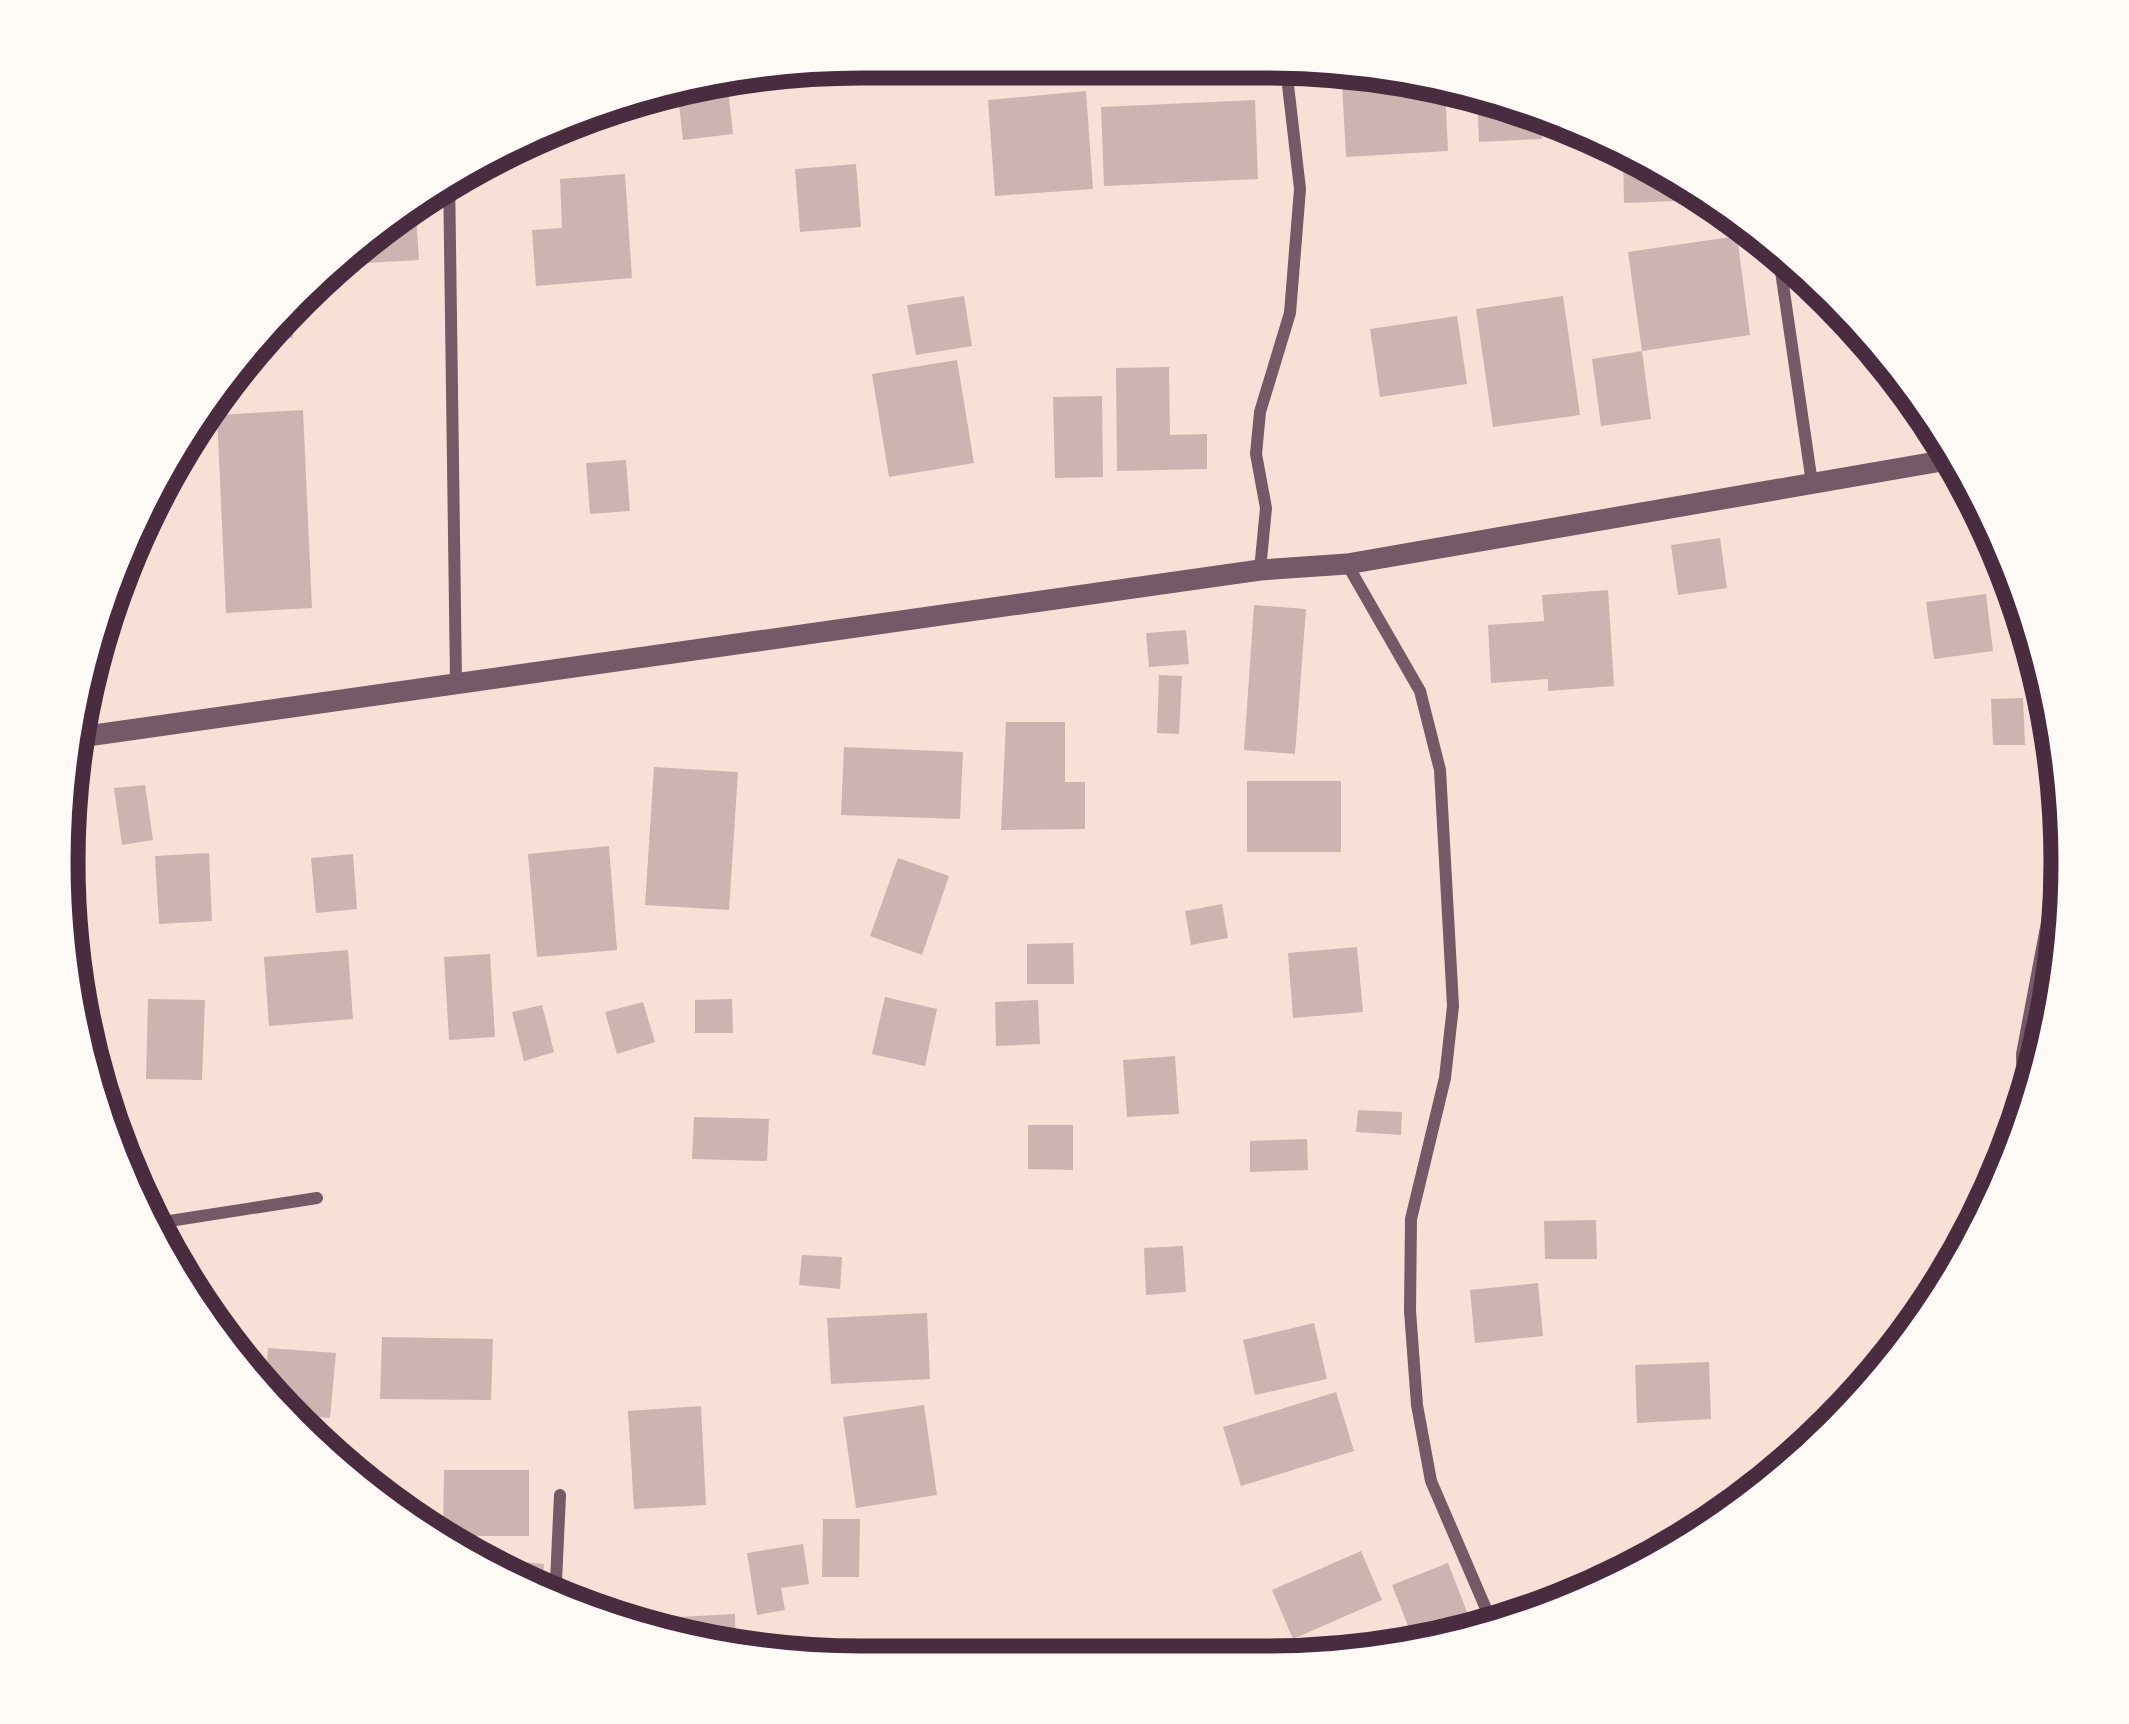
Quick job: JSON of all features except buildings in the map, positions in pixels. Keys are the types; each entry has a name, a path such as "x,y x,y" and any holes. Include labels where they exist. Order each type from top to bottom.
{"street":[{"path":"1260,570 1266,508 1256,454 1260,412 1290,313 1300,189 1287,79"},
{"path":"449,196 456,680"},
{"path":"1781,270 1812,483"},
{"path":"89,736 456,680 1004,610 1260,570 1346,564 1941,461"},
{"path":"1346,564 1420,691 1440,770 1453,1006 1445,1078 1411,1219 1410,1311 1430,1480 1488,1613"},
{"path":"2023,1068 2044,961"},
{"path":"166,1222 317,1198"},
{"path":"556,1583 560,1495"}]}
